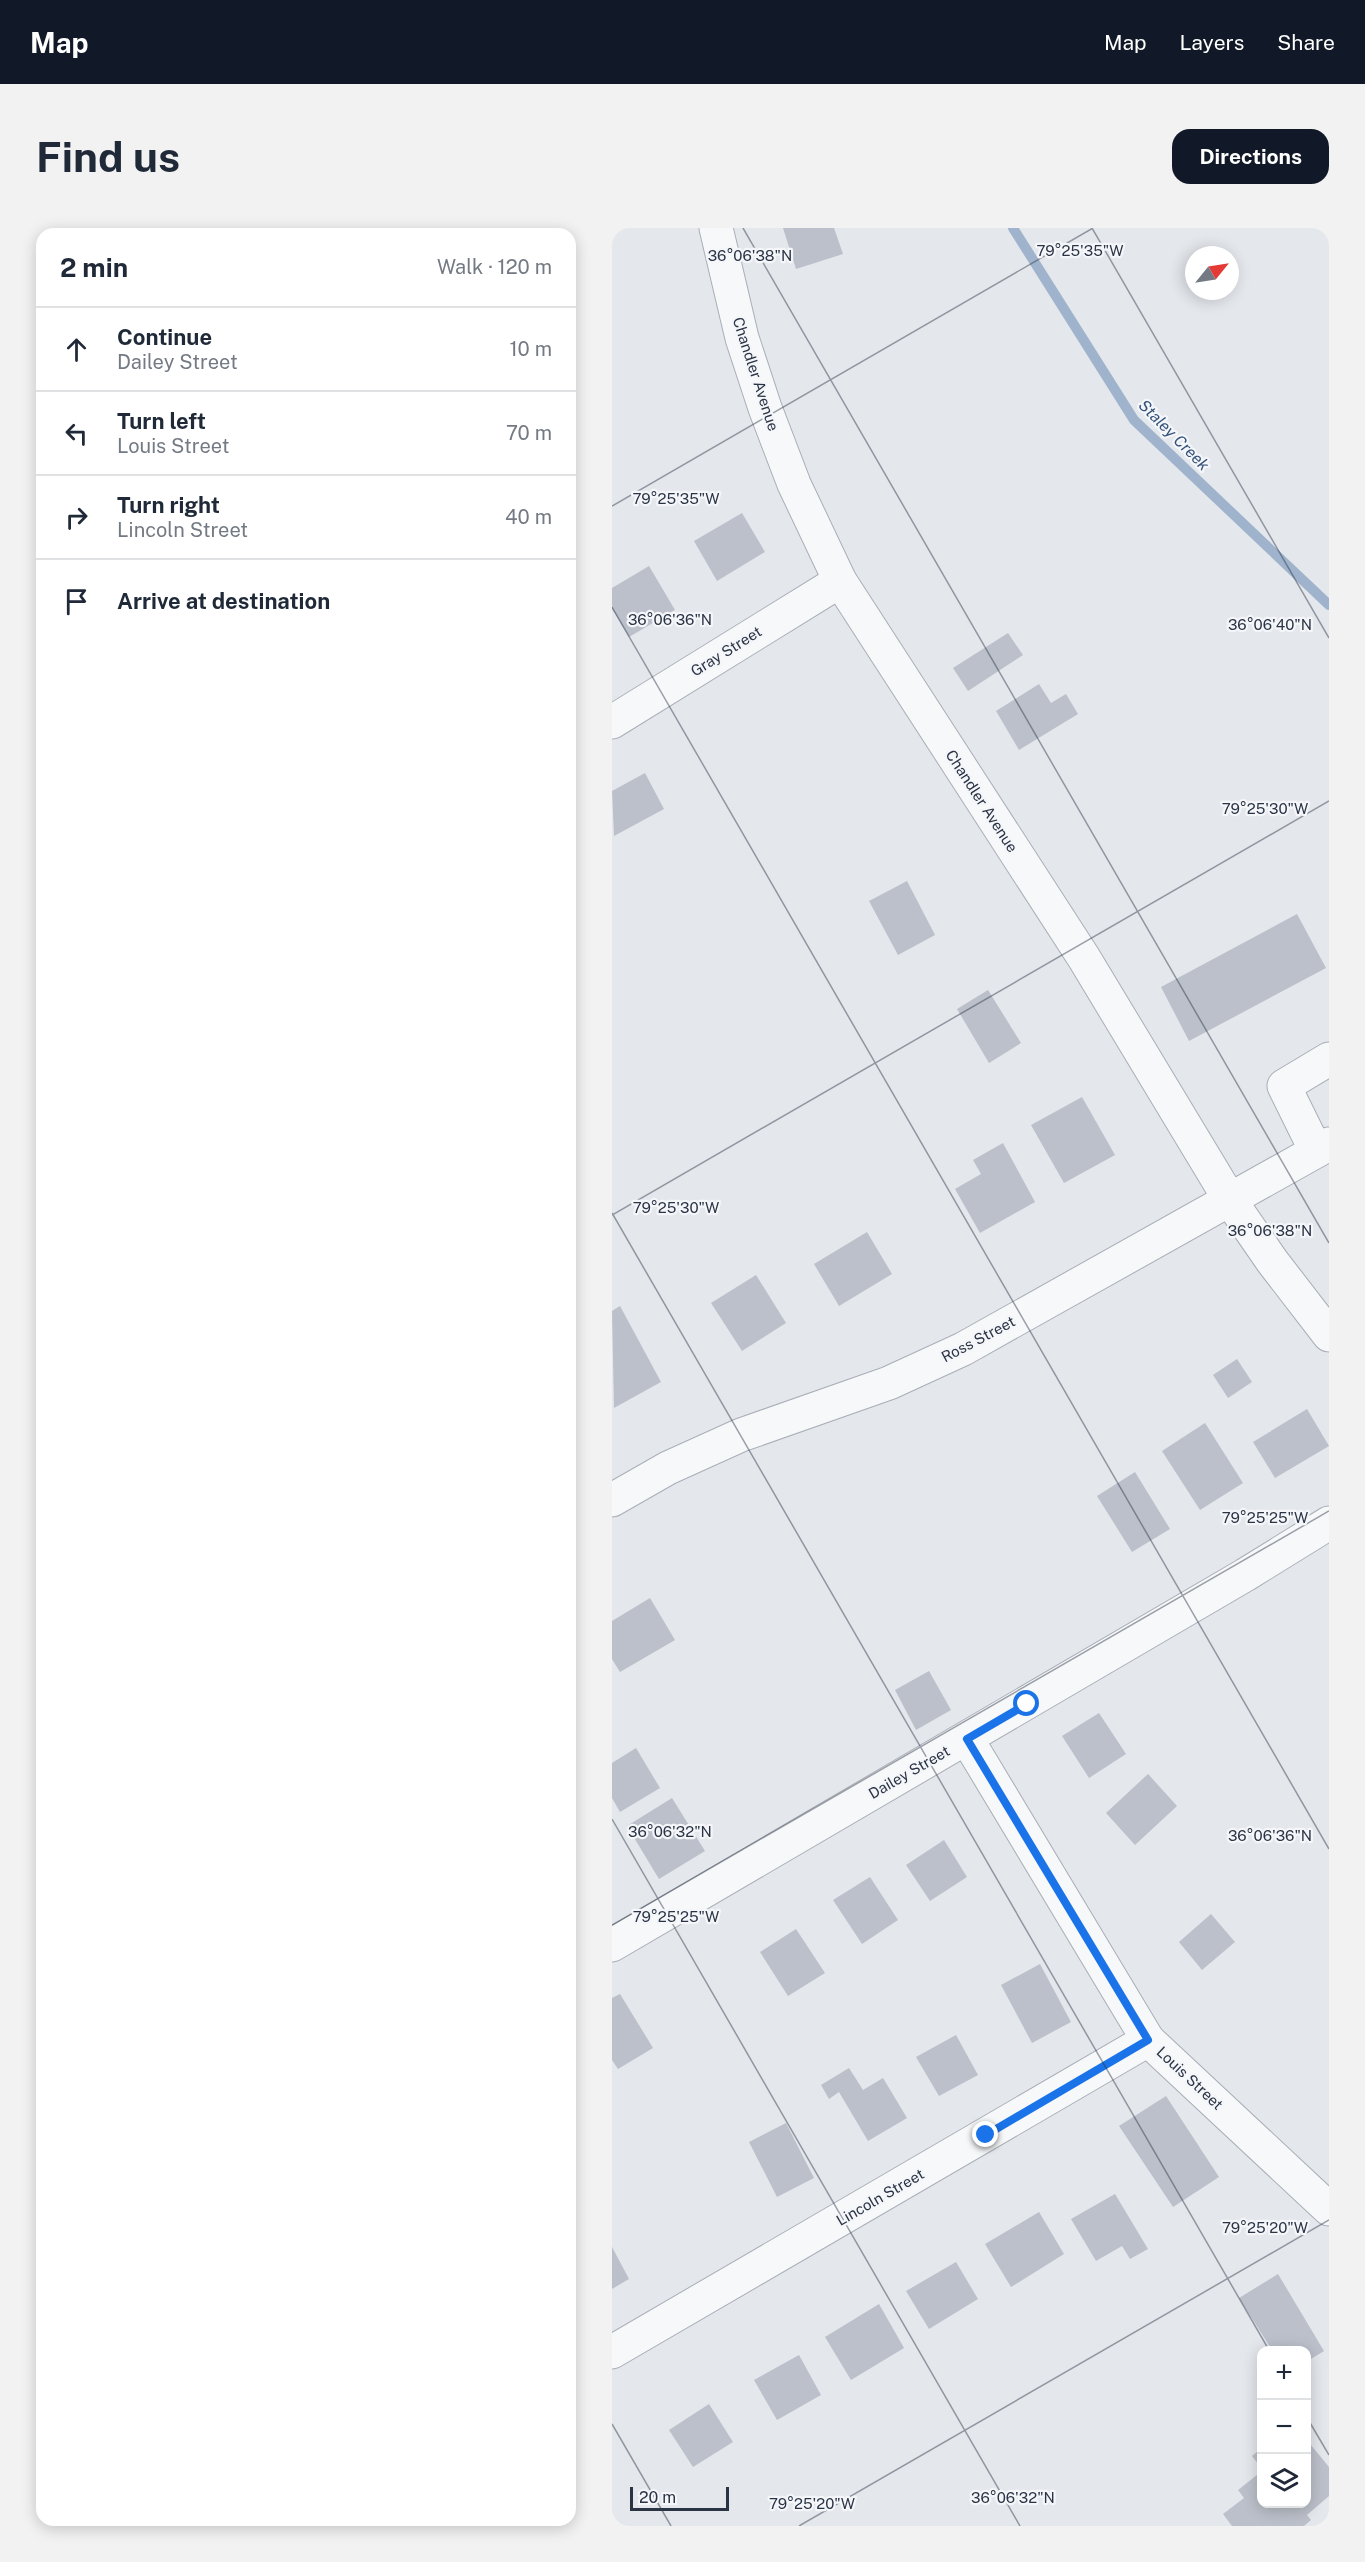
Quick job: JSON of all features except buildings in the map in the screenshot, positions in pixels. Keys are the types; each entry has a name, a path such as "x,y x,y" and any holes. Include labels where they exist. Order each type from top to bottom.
{"street":[{"name":"Chandler Avenue","path":"716,228 742,338 765,408 794,484 840,581 1084,958 1230,1200 1272,1262 1329,1335"},
{"name":"Gray Street","path":"612,722 840,581"},
{"path":"1323,1147 1284,1086 1329,1059"},
{"name":"Ross Street","path":"612,1500 668,1468 741,1435 889,1383 963,1349 1323,1147"},
{"name":"Dailey Street","path":"616,1933 967,1739 1329,1523"},
{"name":"Louis Street","path":"967,1739 1148,2040 1329,2209"},
{"name":"Lincoln Street","path":"612,2352 1148,2040"}],"waterway":[{"name":"Staley Creek","path":"1013,228 1134,420 1329,605"}],"route":[{"path":"986,2135 1148,2040 967,1739 1027,1704"}]}
